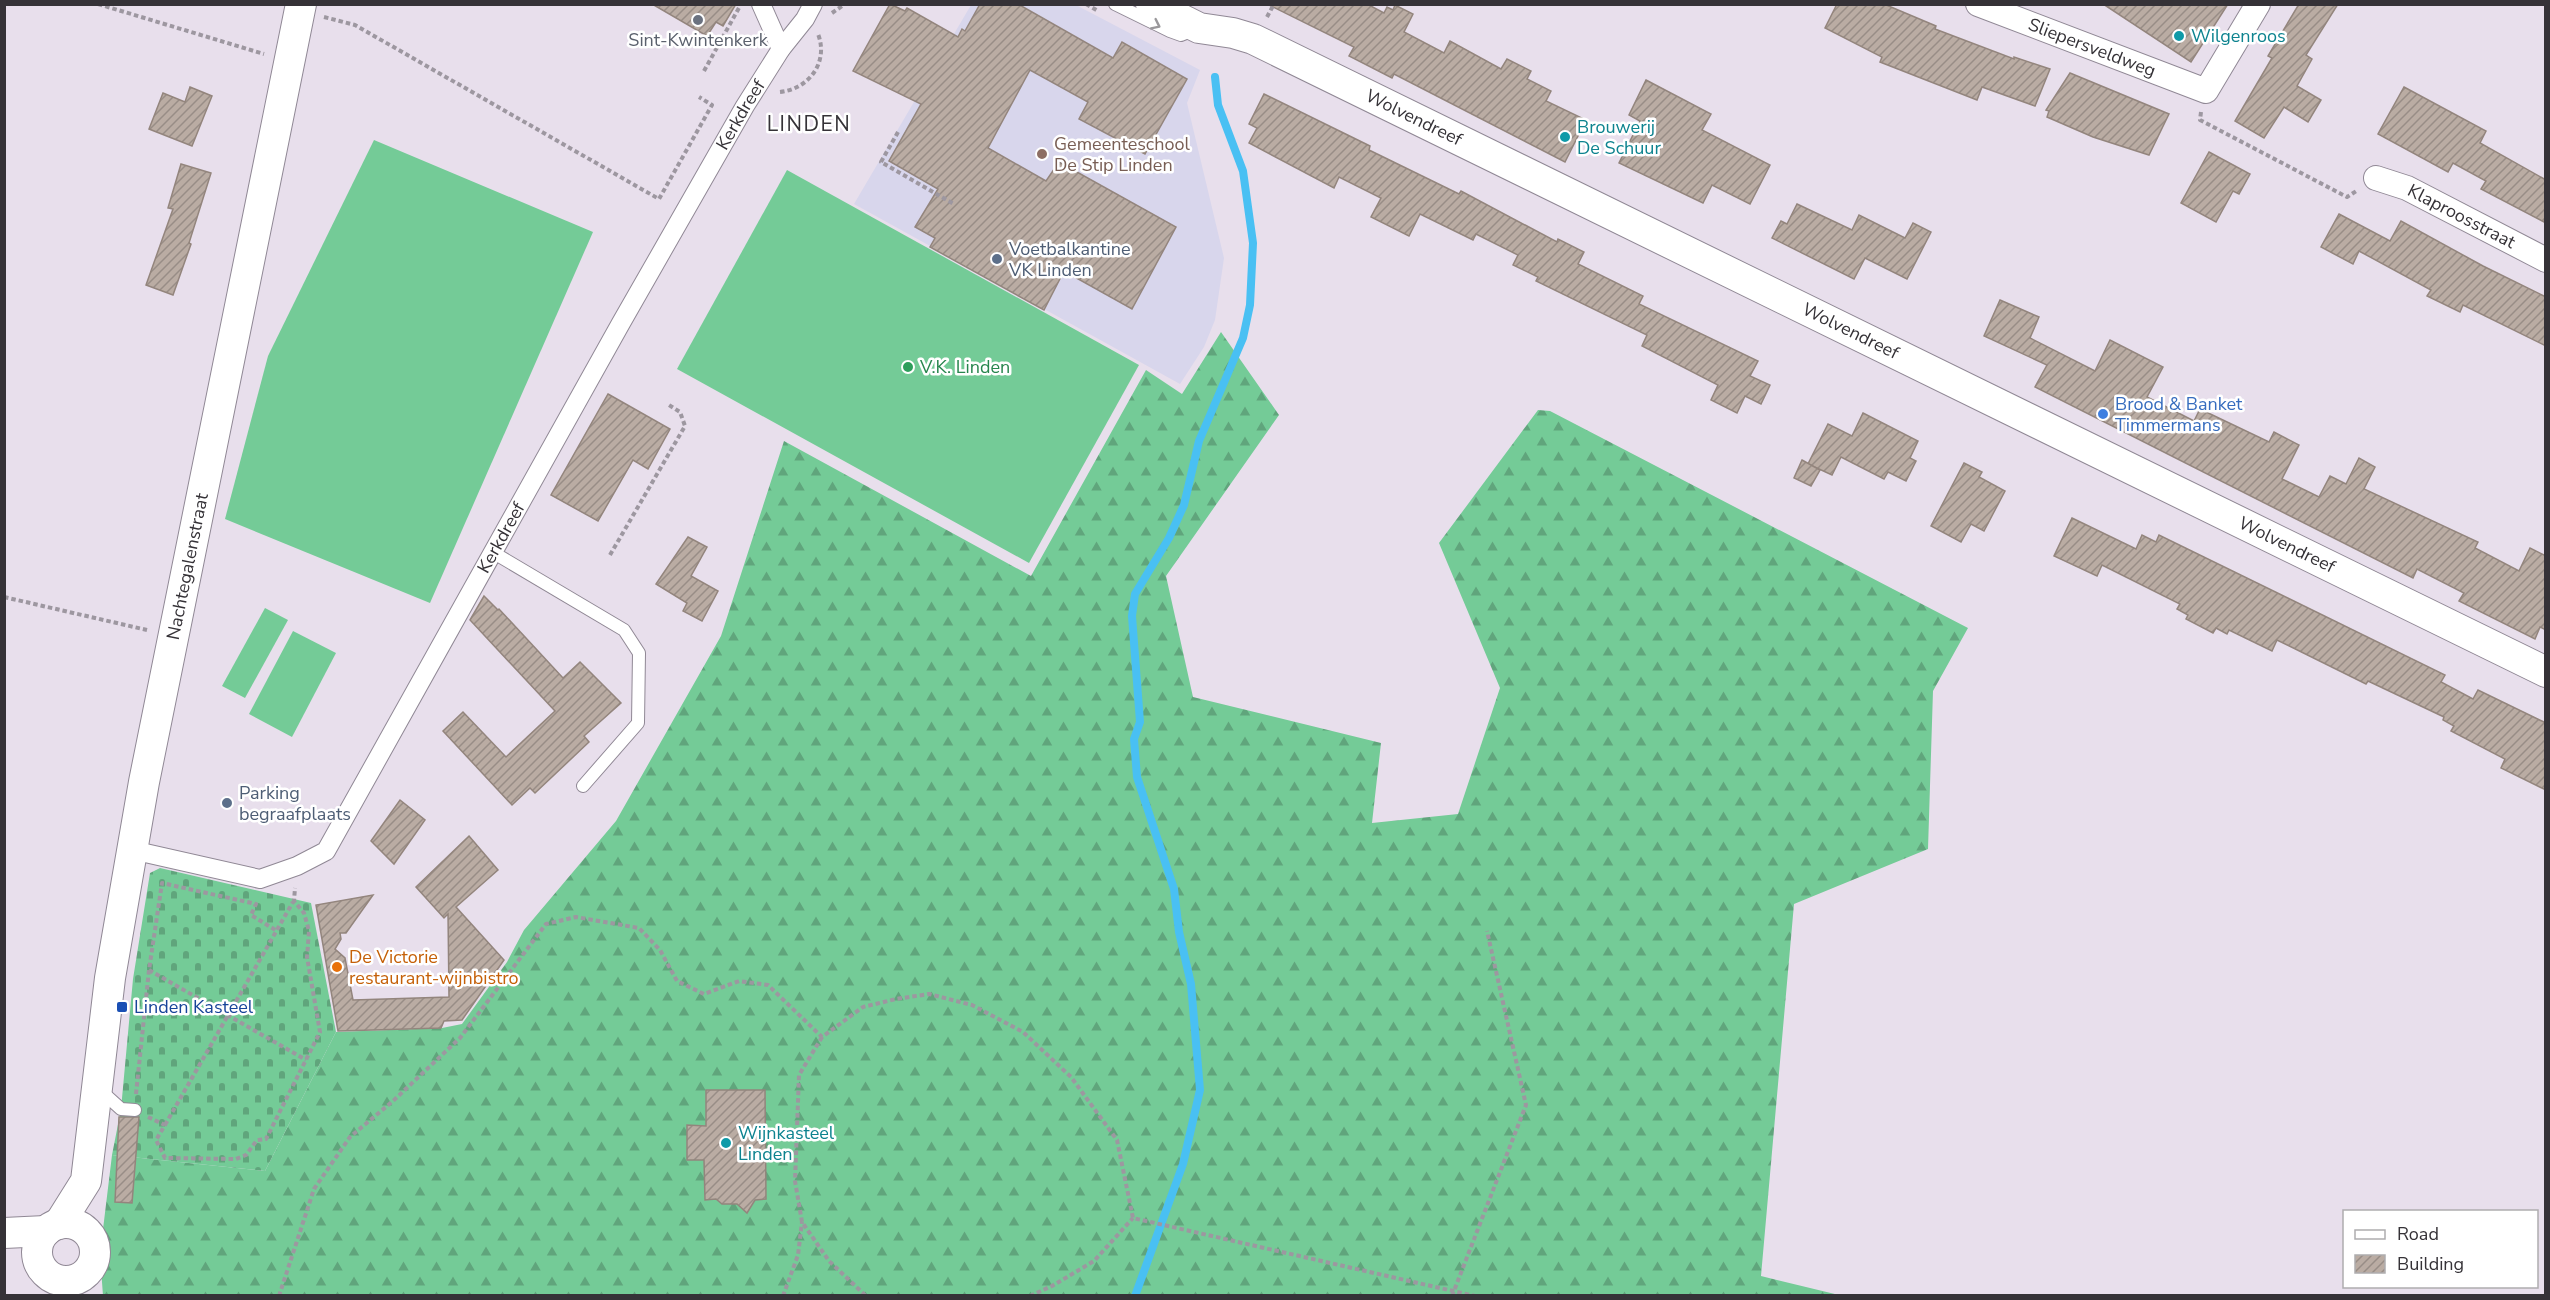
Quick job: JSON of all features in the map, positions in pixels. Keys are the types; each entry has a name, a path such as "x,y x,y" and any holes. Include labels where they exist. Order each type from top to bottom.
{"street":[{"path":"761,4 781,49"},
{"name":"Kerkdreef","path":"132,850 260,879 297,866 326,851 745,106 813,4"},
{"name":"Wolvendreef","path":"1150,4 1191,16 1253,39 1486,151 1680,249 2546,672"},
{"name":"Sliepersveldweg","path":"1978,4 2206,91"},
{"path":"2206,91 2258,4"},
{"name":"Nachtegalenstraat","path":"53,1281 37,1253 39,1242 64,1228 98,1200 92,1133 110,978 132,850 290,60 311,10"},
{"name":"Klaproosstraat","path":"2376,178 2407,188 2546,260"},
{"path":"4,1233 64,1228 95,1249 92,1283 76,1279 53,1281 4,1247"}],"lane":[{"path":"1115,4 1181,35 1191,16"},
{"path":"494,553 624,630 639,653 638,723 583,786"},
{"path":"97,1088 121,1109 135,1110"}],"path":[{"path":"98,4 290,60"},
{"path":"704,71 741,4"},
{"path":"829,15 844,4"},
{"path":"311,10 356,25 660,199 712,105 699,97"},
{"path":"745,106 776,92 792,91 818,69 822,45 814,25"},
{"path":"2206,91 2200,120 2347,197 2376,178"},
{"path":"898,132 881,162 954,204"},
{"path":"610,555 685,426 680,412 669,405"},
{"path":"4,597 173,636"},
{"path":"294,901 304,913 309,931 307,957 320,1032 267,1139 257,1140 246,1155 236,1159 165,1158 156,1140 294,901 297,866"},
{"path":"165,1125 135,1110 149,970 162,883 256,904 251,915 277,932"},
{"path":"279,1296 314,1189 350,1137 460,1038 546,924 576,916 639,928 660,950 677,981 704,994 739,981 768,985 822,1037"},
{"path":"1452,1294 1526,1105 1487,931"},
{"path":"149,970 306,1060"},
{"path":"783,1296 798,1255 802,1222 795,1181 799,1075 822,1037 863,1007 896,999 929,994 972,1005 1023,1032 1071,1077 1117,1140 1133,1218"},
{"path":"1133,1218 1452,1294 1475,1296"},
{"path":"1030,1296 1094,1262 1133,1218"},
{"path":"802,1222 829,1261 866,1296"}],"shaded area":[{"name":"Gemeenteschool De Stip Linden","path":"971,5 1076,5 1200,70 1187,103 1224,258 1215,320 1204,347 1180,384 854,204"}],"green space":[{"path":"374,140 593,232 430,603 225,519 268,356"},
{"name":"V.K. Linden","path":"787,170 1139,365 1029,563 677,369"},
{"path":"1221,332 1279,415 1166,576 1193,697 1381,743 1372,823 1458,814 1500,688 1439,543 1538,410 1550,411 1968,628 1933,691 1928,849 1794,904 1761,1276 1839,1295 103,1296 100,1254 112,1155 265,1171 336,1032 442,1028 462,1024 507,962 524,930 616,821 721,636 784,441 1031,576 1146,370 1182,394"},
{"path":"265,608 288,620 245,698 222,686"},
{"path":"293,631 336,653 292,737 249,714"},
{"path":"160,868 311,903 336,1032 265,1171 112,1155 121,1109 133,979 150,873"}],"building":[{"name":"Sint-Kwintenkerk","path":"652,4 736,4 723,26 716,22 707,36"},
{"path":"890,4 905,11 907,8 958,37 962,29 965,31 980,4 1018,4 1113,58 1122,42 1187,79 1145,154 1079,119 1088,102 1030,70 988,148 1046,181 1059,162 1176,227 1132,309 1064,271 1044,310 930,247 935,238 915,227 938,189 889,161 921,104 853,71"},
{"path":"1267,4 1367,4 1384,13 1387,7 1393,10 1395,5 1413,14 1404,32 1444,53 1450,41 1501,69 1507,59 1531,71 1527,79 1551,91 1546,101 1586,120 1565,162 1394,74 1392,78 1349,56 1354,47"},
{"path":"1837,4 1884,4 1936,26 1935,29 2014,59 2014,57 2050,69 2035,106 1982,87 1977,100 1880,62 1882,57 1825,28"},
{"name":"Wilgenroos","path":"2103,4 2228,4 2191,62"},
{"path":"2299,4 2338,4 2306,55 2312,59 2297,86 2321,100 2308,122 2284,107 2264,138 2235,121 2272,58 2268,56"},
{"path":"2070,73 2169,114 2149,155 2093,137 2047,117 2049,111 2046,110"},
{"path":"1646,80 1711,114 1702,130 1770,165 1750,204 1712,185 1703,203 1619,163 1640,121 1629,115"},
{"path":"190,87 212,96 192,146 149,129 163,93 185,102"},
{"path":"2404,87 2486,131 2480,143 2546,180 2546,223 2481,189 2486,181 2453,163 2448,172 2378,134"},
{"path":"1264,94 1370,146 1369,150 1459,194 1461,191 1557,242 1558,239 1584,252 1578,264 1643,296 1639,304 1758,361 1750,376 1770,385 1761,404 1745,396 1737,413 1711,400 1718,385 1642,346 1647,335 1536,281 1538,277 1513,265 1518,255 1476,234 1473,240 1420,214 1409,236 1371,217 1381,198 1339,177 1334,188 1249,143 1257,128 1249,124"},
{"path":"2209,152 2250,174 2239,194 2233,191 2216,222 2181,203"},
{"path":"181,164 211,173 189,243 191,244 173,295 146,285 173,209 168,208"},
{"path":"1797,204 1852,230 1859,215 1905,238 1913,223 1931,232 1907,279 1865,258 1854,279 1772,238 1781,221 1787,224"},
{"path":"2339,214 2390,241 2401,221 2546,297 2546,346 2463,305 2460,312 2427,296 2431,290 2359,251 2353,264 2321,247"},
{"path":"2000,300 2039,317 2030,338 2095,371 2110,340 2163,367 2147,397 2194,421 2200,409 2269,442 2274,432 2299,445 2282,479 2319,497 2330,476 2346,484 2359,458 2375,467 2364,489 2478,542 2475,548 2519,571 2530,548 2546,556 2546,630 2540,627 2535,639 2459,601 2464,593 2417,569 2413,578 2035,387 2047,365 1984,336"},
{"path":"608,394 670,429 648,469 633,460 598,521 551,495"},
{"path":"1863,413 1918,441 1910,458 1916,461 1906,481 1888,472 1884,479 1841,457 1832,475 1808,464 1828,424 1852,436"},
{"path":"1802,460 1820,470 1811,486 1794,478"},
{"path":"1964,463 1982,472 1979,477 2005,491 1984,531 1971,524 1961,542 1931,526"},
{"path":"2072,518 2136,549 2142,535 2156,542 2159,535 2445,675 2441,682 2473,699 2478,690 2546,723 2546,790 2501,768 2505,759 2451,731 2454,726 2443,720 2444,717 2368,681 2366,684 2277,640 2272,651 2229,630 2227,634 2216,628 2213,633 2186,619 2188,615 2177,609 2180,604 2102,565 2097,576 2054,556"},
{"path":"688,537 707,547 691,576 718,591 702,621 683,611 687,603 656,584"},
{"path":"484,596 563,678 580,662 621,703 584,736 589,742 535,793 530,788 512,805 443,731 463,712 506,757 555,711 470,620"},
{"path":"400,800 425,820 394,864 371,841"},
{"path":"469,836 498,870 456,907 504,960 462,1020 444,1021 441,1028 338,1031 316,905 373,895 346,933 340,933 341,939 335,949 345,958 353,1000 449,997 448,914 444,918 416,887"},
{"name":"Wijnkasteel Linden","path":"706,1090 765,1090 766,1199 755,1200 747,1213 737,1204 722,1204 716,1199 705,1200 704,1160 687,1160 687,1125 706,1126"},
{"path":"119,1117 139,1117 132,1203 115,1202"}],"waterway":[{"path":"1135,1296 1183,1164 1200,1090 1191,984 1179,932 1174,889 1137,777 1134,739 1140,722 1132,616 1135,594 1169,538 1184,505 1199,441 1243,338 1250,305 1253,243 1243,171 1218,105 1215,77"}],"place":[{"name":"Sint-Kwintenkerk","path":"698,20"},
{"name":"Wilgenroos","path":"2179,36"},
{"name":"Brouwerij De Schuur","path":"1565,137"},
{"name":"Gemeenteschool De Stip Linden","path":"1042,154"},
{"name":"Voetbalkantine VK Linden","path":"997,259"},
{"name":"V.K. Linden","path":"908,367"},
{"name":"Brood & Banket Timmermans","path":"2103,414"},
{"name":"Parking begraafplaats","path":"227,803"},
{"name":"De Victorie restaurant-wijnbistro","path":"337,967"},
{"name":"Linden Kasteel","path":"122,1007"},
{"name":"Wijnkasteel Linden","path":"726,1143"}],"district":[{"name":"LINDEN","path":"809,124"}]}
